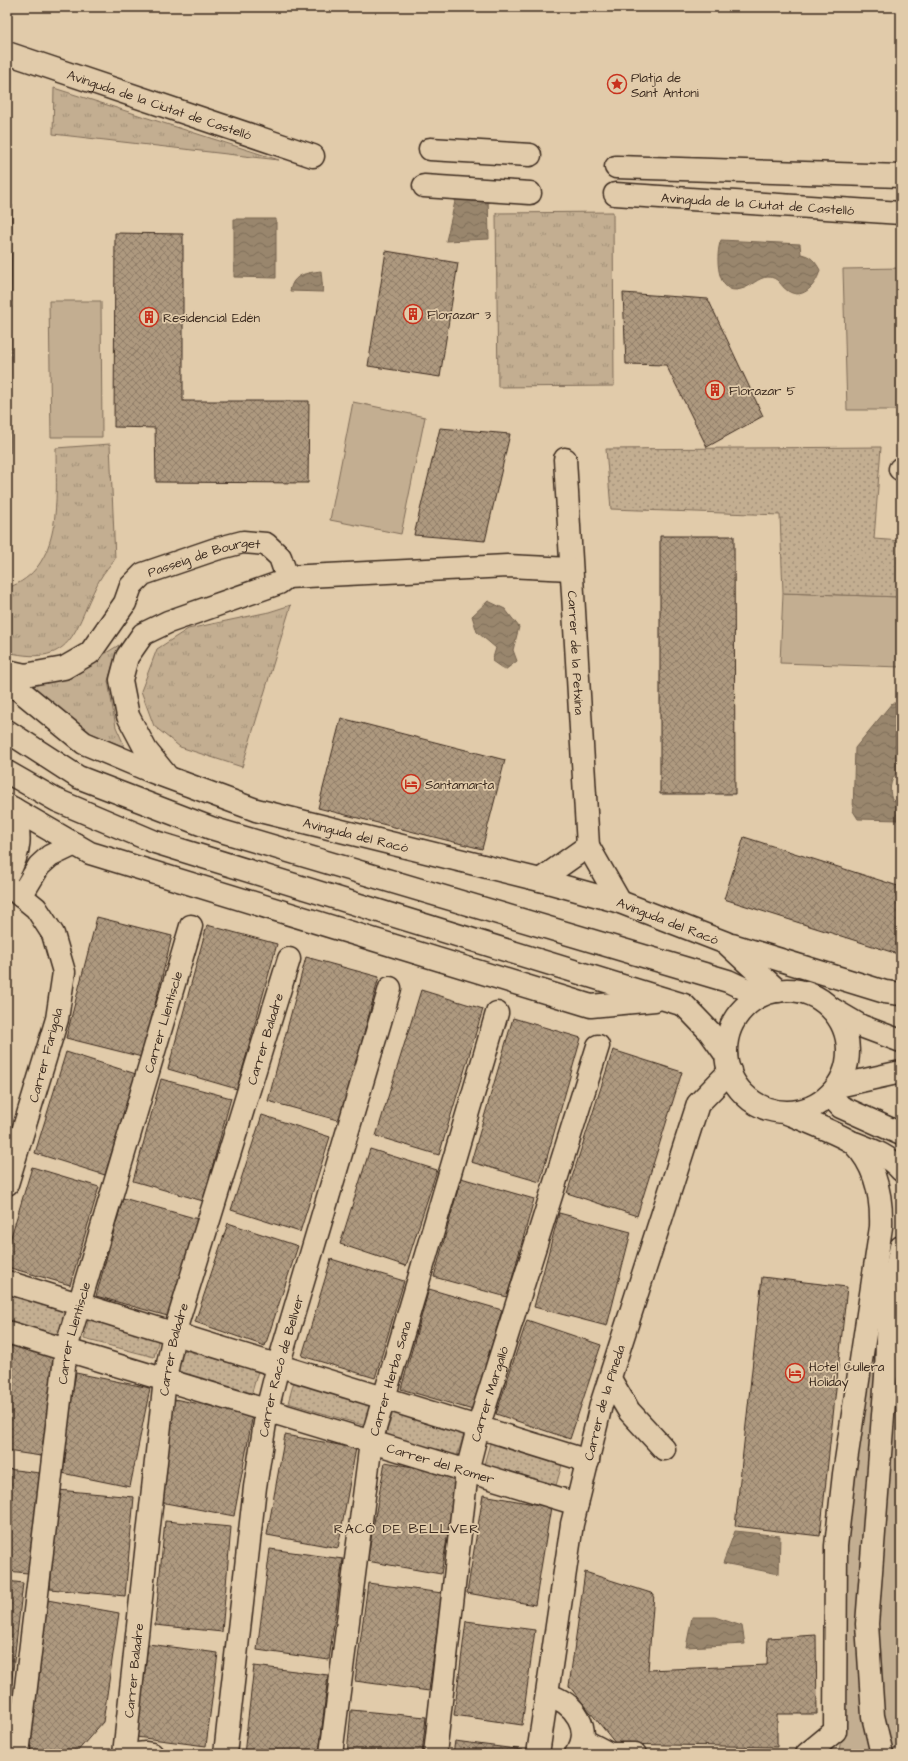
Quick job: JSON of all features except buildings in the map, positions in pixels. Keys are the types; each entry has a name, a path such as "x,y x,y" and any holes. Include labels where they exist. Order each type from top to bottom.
{"street":[{"name":"Avinguda de la Ciutat de Castelló","path":"7,53 313,156"},
{"path":"430,148 530,155"},
{"path":"616,167 901,176"},
{"path":"424,186 530,193"},
{"name":"Avinguda de la Ciutat de Castelló","path":"615,194 901,213"},
{"name":"Carrer de la Petxina","path":"565,459 588,846 620,902"},
{"name":"Passeig de Bourget","path":"7,671 25,675 64,668 90,653 125,603 131,586 143,574 216,549 243,542 266,544 280,557 286,577"},
{"path":"167,777 146,750 128,716 121,680 127,657 143,634 168,622 279,583 286,577 507,566 571,569"},
{"name":"Avinguda del Racó","path":"7,680 84,742 167,777 256,810 540,880 620,902 726,943 884,992 901,994"},
{"path":"7,731 78,777 211,828 769,993 798,991 816,997 832,1009 861,1026 901,1041"},
{"path":"7,772 56,800 155,842 684,1005 709,1031 728,1063 738,1088 752,1101 768,1110 787,1113 854,1143 879,1152 893,1161 901,1170"},
{"path":"11,807 90,853 591,1006 666,999"},
{"path":"11,807 19,830 13,888"},
{"path":"13,888 50,856 75,844"},
{"path":"540,880 588,846"},
{"name":"Carrer Farigola","path":"7,1184 56,1019 64,972 53,934 36,908 13,888"},
{"name":"Carrer Llentiscle","path":"18,1754 66,1349 191,926"},
{"name":"Avinguda del Racó","path":"726,943 769,993"},
{"name":"Carrer Baladre","path":"124,1754 165,1379 174,1334 289,959"},
{"name":"Carrer Racó de Bellver","path":"225,1754 255,1487 267,1410 278,1366 390,988"},
{"path":"728,1063 727,1038 733,1023 744,1008 769,993"},
{"path":"787,1113 806,1110 822,1102 834,1090 846,1070 849,1051 843,1026 832,1009"},
{"name":"Carrer Herba Sana","path":"331,1754 371,1442 497,1013"},
{"name":"Carrer Margalló","path":"435,1754 467,1471 478,1428 598,1046"},
{"name":"Carrer de la Pineda","path":"538,1754 548,1695 572,1524 610,1380 698,1104 728,1063"},
{"path":"834,1090 901,1072"},
{"path":"834,1090 841,1107 901,1134"},
{"path":"807,1754 835,1731 835,1476 881,1227 879,1188 870,1166 854,1143"},
{"path":"882,1754 873,1716 867,1624 886,1376 901,1247"},
{"path":"7,1282 588,1461"},
{"name":"Carrer del Romer","path":"7,1332 577,1504"},
{"path":"610,1380 629,1411 664,1449"},
{"path":"548,1695 560,1698 574,1709 580,1722 579,1747 610,1754 634,1754"},
{"path":"137,1754 146,1752 152,1754"}],"green space":[{"path":"54,88 279,160 53,134"},
{"path":"613,212 614,386 498,387 496,213"},
{"path":"901,268 901,410 847,410 843,269"},
{"path":"49,301 101,301 102,437 51,437"},
{"path":"353,402 425,417 401,534 330,520"},
{"path":"110,444 115,559 100,579 78,627 70,639 60,649 47,654 30,656 7,652 7,588 25,579 39,565 48,548 53,529 56,509 56,448"},
{"path":"881,447 874,539 901,541 901,597 783,593 780,515 611,509 606,449"},
{"path":"783,593 901,597 901,667 780,663"},
{"path":"291,605 242,767 180,747 154,726 141,691 157,649 188,629 269,612"},
{"path":"119,645 108,681 116,727 125,747 88,732 41,704 11,682 62,680"},
{"path":"7,1293 67,1311 59,1338 7,1323"},
{"path":"871,1301 901,1317 901,1754 838,1754 844,1727 843,1597 851,1477"},
{"path":"90,1313 161,1331 154,1357 84,1339"},
{"path":"184,1350 258,1371 250,1399 176,1377"},
{"path":"294,1381 372,1403 366,1426 288,1403"},
{"path":"393,1412 464,1434 456,1459 385,1437"},
{"path":"491,1440 563,1461 555,1489 483,1468"}],"water":[{"path":"488,194 489,239 446,241 456,197"},
{"path":"234,219 276,219 276,278 234,277"},
{"path":"721,240 800,244 801,254 810,258 820,270 813,285 809,289 799,294 794,294 788,291 775,278 772,277 764,277 745,288 733,290 726,287 719,273 718,255"},
{"path":"321,271 323,292 290,291 294,281 301,275"},
{"path":"488,601 505,609 519,627 513,650 517,661 505,670 492,661 496,648 477,632 472,616"},
{"path":"892,703 901,703 901,768 891,783 890,791 892,800 901,802 901,820 858,819 853,811 855,748"},
{"path":"735,1531 780,1536 779,1574 723,1563"},
{"path":"692,1617 715,1617 742,1626 745,1644 686,1647"}],"place":[{"name":"Platja de Sant Antoni","path":"617,84"},
{"name":"Florazar 3","path":"413,314"},
{"name":"Residencial Edén","path":"149,317"},
{"name":"Florazar 5","path":"715,390"},
{"name":"Santamarta","path":"411,784"},
{"name":"Hotel Cullera Holiday","path":"795,1373"}],"district":[{"name":"RACÓ DE BELLVER","path":"407,1528"}]}
